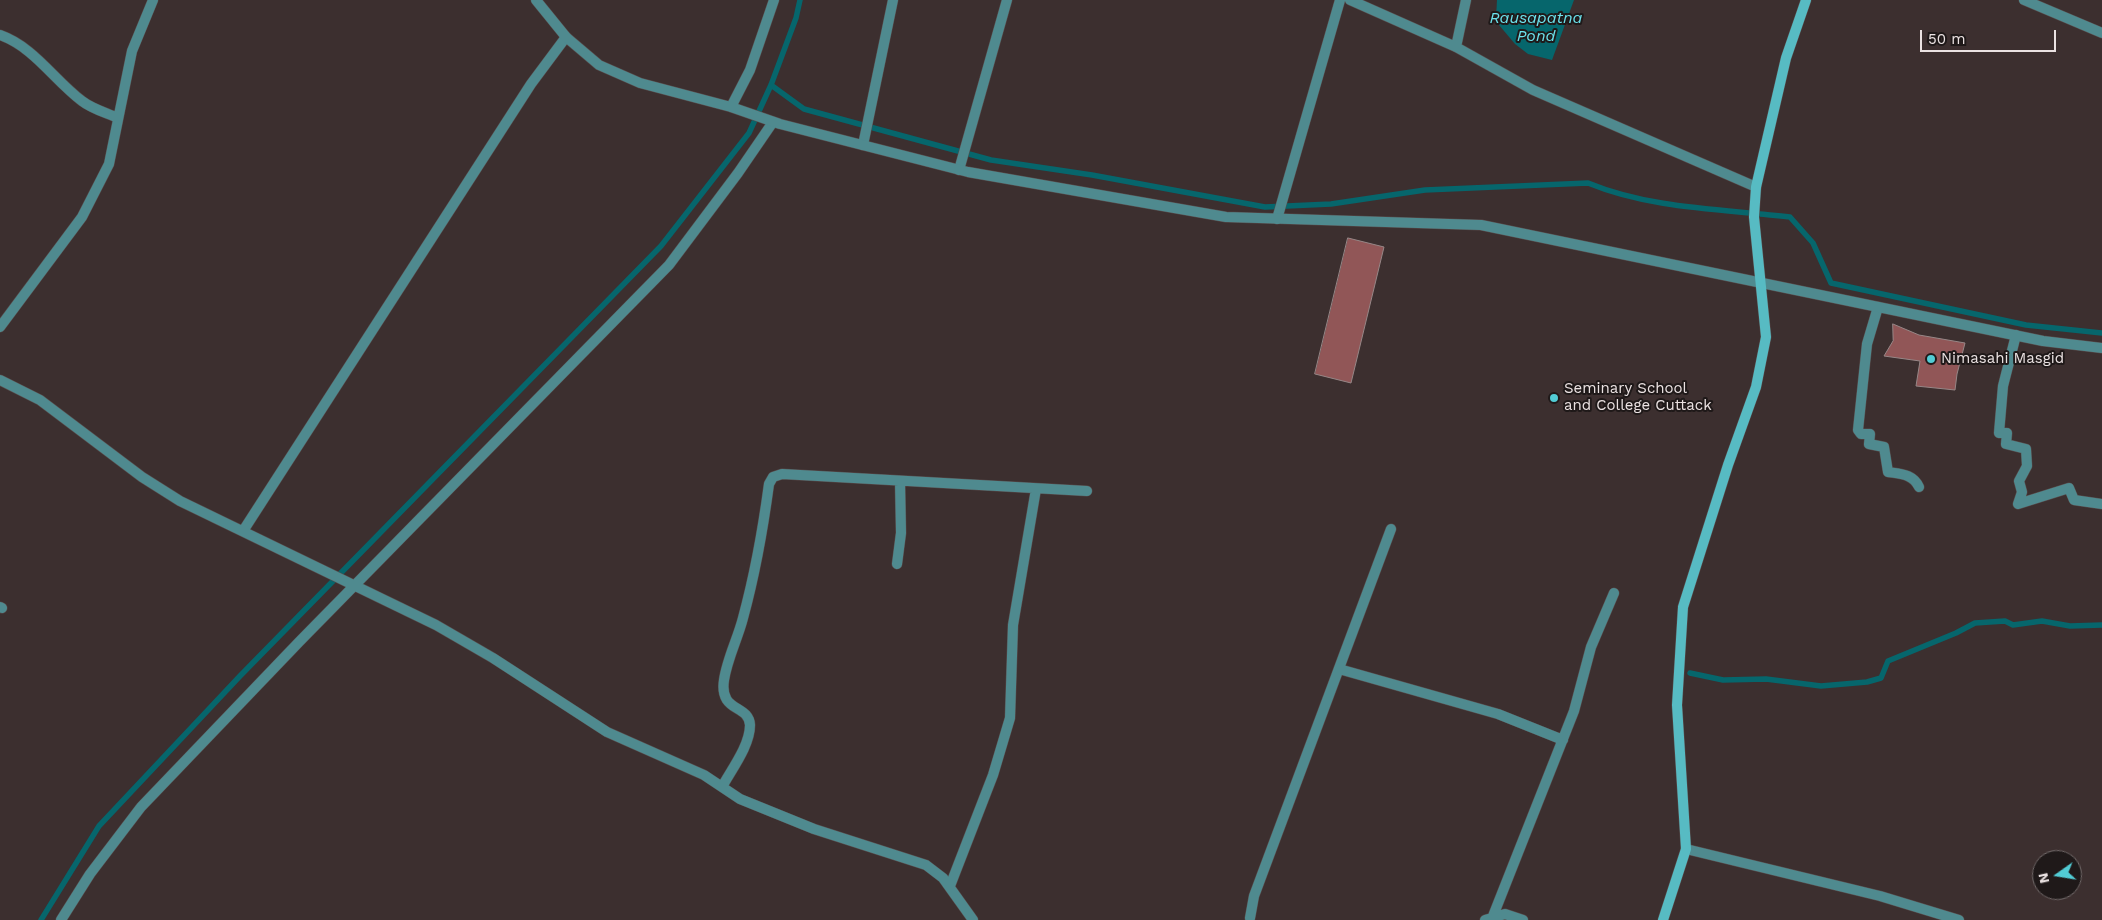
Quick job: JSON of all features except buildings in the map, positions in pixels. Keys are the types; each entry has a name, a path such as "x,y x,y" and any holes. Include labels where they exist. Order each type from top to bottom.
{"main road":[{"path":"1663,920 1686,849 1677,705 1683,607 1728,465 1756,387 1766,337 1754,217 1756,187 1786,58 1806,0"}],"street":[{"path":"0,327 82,218 109,164 132,51 152,0"},
{"path":"536,0 566,37 599,65 640,83 733,108 769,121 960,170 1226,217 1481,225 2016,335 2102,348"},
{"path":"733,108 750,70 774,0"},
{"path":"863,145 893,0"},
{"path":"960,170 1007,0"},
{"path":"1276,219 1340,0"},
{"path":"1350,0 1456,47 1533,90 1756,187"},
{"path":"1456,47 1466,0"},
{"path":"2024,0 2102,32"},
{"path":"0,35 12,39 34,56 84,103 118,118"},
{"path":"243,532 531,84 566,37"},
{"path":"61,920 90,874 141,807 353,584 669,265 738,173 769,121"},
{"path":"1878,307 1867,344 1858,430 1861,434 1870,434 1869,444 1884,447 1888,472 1906,474 1916,480 1919,487"},
{"path":"2016,335 2002,386 1999,433 2007,433 2006,444 2026,449 2027,466 2019,481 2022,492 2018,504 2069,488 2074,500 2102,504"},
{"path":"0,380 40,400 142,477 180,501 444,630 606,732 674,760 704,775 740,799 778,815 926,865 950,886 973,920"},
{"path":"722,787 748,738 750,723 745,714 726,701 723,694 724,678 738,637 754,578 769,484 773,477 782,474 1086,492"},
{"path":"897,564 901,532 900,480"},
{"path":"950,886 993,775 1010,718 1013,625 1036,489"},
{"path":"1251,919 1254,896 1391,530"},
{"path":"1489,918 1563,740 1574,711 1591,647 1614,593"},
{"path":"1339,669 1498,714 1563,740"},
{"path":"1686,849 1880,896 1959,920"},
{"path":"1489,918 1505,914 1523,920"}],"water":[{"name":"Rausapatna Pond","path":"1497,0 1574,0 1552,60 1528,54 1515,44 1499,25 1496,18"}],"waterway":[{"path":"41,920 99,826 240,676 661,246 749,133 771,85 796,18 800,0"},
{"path":"771,85 804,109 991,160 1092,175 1265,207 1331,204 1425,190 1588,183 1612,192 1662,203 1790,217 1813,243 1831,283 2026,325 2102,333"},
{"path":"1690,673 1723,680 1766,679 1821,686 1867,682 1881,678 1888,661 1956,633 1975,623 2005,621 2013,625 2042,621 2070,626 2102,625"}],"place":[{"name":"Nimasahi Masgid","path":"1931,359"},
{"name":"Seminary School and College Cuttack","path":"1554,398"}]}
